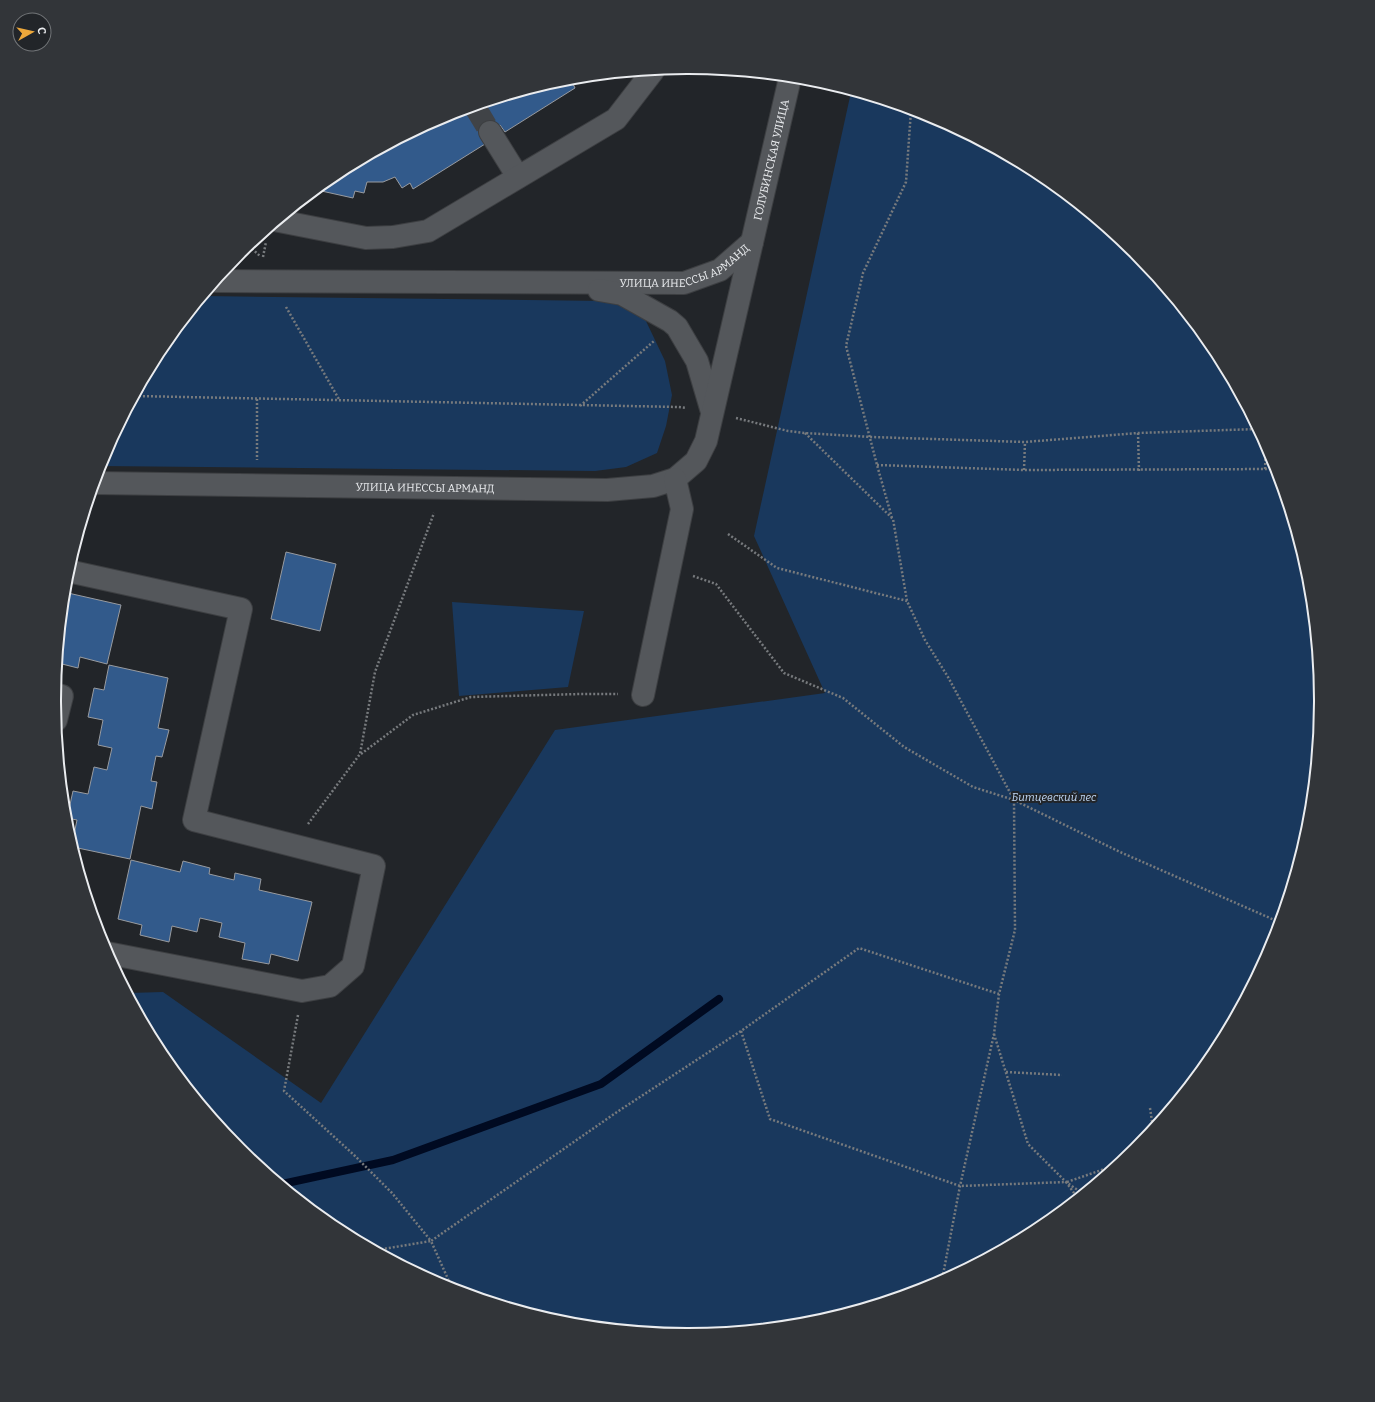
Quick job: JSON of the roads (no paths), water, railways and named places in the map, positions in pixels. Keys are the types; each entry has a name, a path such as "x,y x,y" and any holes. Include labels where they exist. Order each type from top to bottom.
{"street":[{"path":"284,222 366,238 393,237 428,231 616,119 649,76"},
{"name":"ГОЛУБИНСКАЯ УЛИЦА","path":"752,242 789,83"},
{"path":"490,132 518,177"},
{"name":"УЛИЦА ИНЕССЫ АРМАНД","path":"222,281 684,283 720,270 752,242"},
{"name":"УЛИЦА ИНЕССЫ АРМАНД","path":"100,484 606,490 653,486 675,479 696,461 706,441 752,242"},
{"name":"УЛИЦА ИНЕССЫ АРМАНД","path":"557,282 622,294 670,321 697,361 712,413"},
{"path":"643,695 682,509 675,479"},
{"path":"74,572 241,609 194,820 374,866 354,966 330,986 302,991 115,955"}],"waterway":[{"path":"287,1183 393,1160 601,1084 719,999"}],"tunnel":[{"path":"477,111 490,132"}],"park label":[{"name":"Битцевский лес","path":"1054,797"}]}
